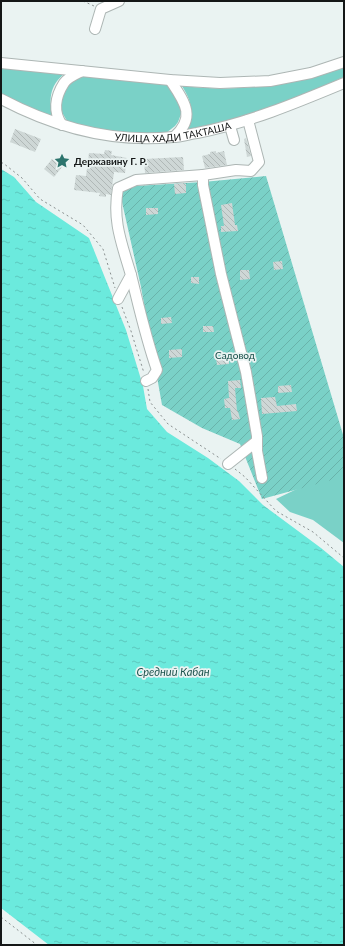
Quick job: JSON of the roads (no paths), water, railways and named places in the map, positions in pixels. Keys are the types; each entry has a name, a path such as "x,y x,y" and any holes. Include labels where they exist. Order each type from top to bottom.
{"street":[{"path":"95,29 101,9 118,1"},
{"path":"1,63 170,80 220,83 270,80 311,73 344,62"},
{"path":"62,125 57,115 57,98 64,83 70,77 82,71"},
{"path":"170,80 185,103 187,112 186,121 183,128 174,138"},
{"name":"УЛИЦА ХАДИ ТАКТАША","path":"1,99 28,112 85,132 134,138 174,138 230,126 296,103 344,84"},
{"path":"146,381 152,378 157,370 147,341 141,312 116,222 116,201 118,188 136,180 236,170 251,171 259,162 248,120"},
{"path":"230,126 234,140"},
{"path":"203,174 203,185 221,274 246,372 262,478"},
{"path":"118,299 131,275"},
{"path":"228,464 257,441"}],"water":[{"name":"Средний Кабан","path":"1,169 14,177 36,202 89,238 126,330 143,386 147,409 167,432 208,458 239,481 263,505 344,567 344,945 49,945 1,908"}],"place":[{"name":"Державину Г. Р.","path":"62,161"}],"park label":[{"name":"Садовод","path":"235,355"}]}
